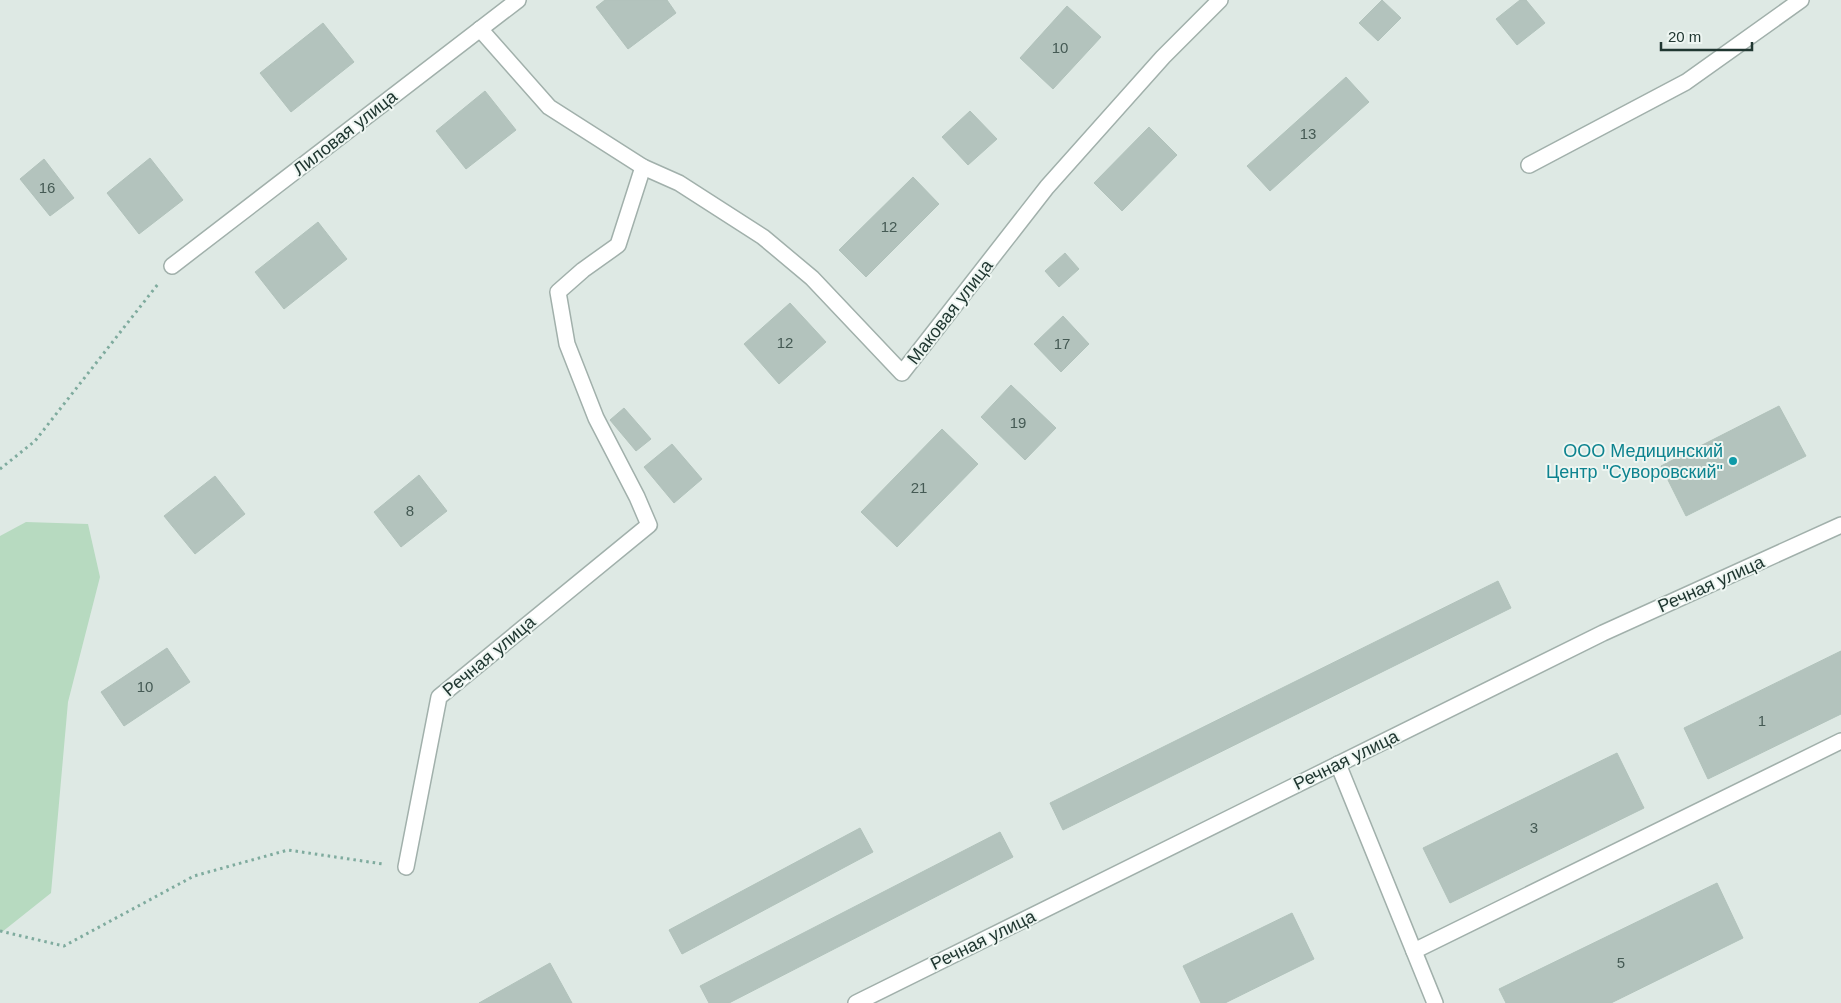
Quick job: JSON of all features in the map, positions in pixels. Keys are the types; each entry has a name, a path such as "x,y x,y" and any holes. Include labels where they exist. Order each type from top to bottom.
{"street":[{"name":"Лиловая улица","path":"172,266 518,0"},
{"name":"Маковая улица","path":"480,29 549,107 643,167 679,183 762,237 812,278 902,373 1047,188 1163,57 1220,0"},
{"path":"1529,165 1686,82 1801,0"},
{"name":"Речная улица","path":"406,867 439,697 649,525 637,497 596,418 567,344 558,292 583,270 618,245 643,167"},
{"name":"Речная улица","path":"856,1003 1602,633 1841,526"},
{"path":"1414,951 1841,741"},
{"path":"1338,764 1435,1003"}],"path":[{"path":"0,469 35,441 172,266"},
{"path":"0,932 64,946 194,876 288,850 406,867"}],"green space":[{"path":"26,522 88,524 100,577 68,702 51,893 0,932 0,536"}],"building":[{"path":"605,0 667,0 676,13 628,49 596,7"},
{"path":"1382,0 1401,18 1378,41 1359,23"},
{"path":"1520,0 1526,0 1545,23 1517,45 1496,19"},
{"path":"1067,6 1101,37 1053,89 1020,58"},
{"path":"323,23 354,62 291,112 260,73"},
{"path":"1346,77 1369,102 1270,191 1247,166"},
{"path":"485,91 516,130 466,169 436,131"},
{"path":"970,111 997,139 968,165 942,137"},
{"path":"1149,127 1177,155 1122,211 1094,183"},
{"path":"150,158 183,200 139,234 107,193"},
{"path":"44,159 74,198 50,216 20,179"},
{"path":"913,177 939,204 866,277 839,250"},
{"path":"318,222 347,259 284,309 255,272"},
{"path":"1065,253 1079,269 1059,287 1045,271"},
{"path":"790,303 826,342 779,384 744,344"},
{"path":"1063,316 1089,344 1061,372 1034,344"},
{"path":"1011,385 1056,428 1025,460 981,417"},
{"name":"ООО Медицинский Центр \"Суворовский\"","path":"1779,406 1806,456 1686,516 1661,466"},
{"path":"624,408 651,439 636,451 610,420"},
{"path":"942,429 978,464 897,547 861,512"},
{"path":"672,444 702,479 674,503 644,467"},
{"path":"419,475 447,511 401,547 374,512"},
{"path":"215,476 245,514 195,554 164,516"},
{"path":"1498,581 1511,608 1063,830 1050,803"},
{"path":"167,648 190,682 124,726 101,692"},
{"path":"1841,651 1841,714 1708,779 1684,728"},
{"path":"1617,753 1644,808 1450,903 1423,848"},
{"path":"860,828 873,852 682,954 669,930"},
{"path":"1000,832 1013,857 729,1003 709,1003 700,986"},
{"path":"1717,883 1743,938 1611,1003 1506,1003 1499,989"},
{"path":"1292,913 1314,959 1225,1003 1201,1003 1183,966"},
{"path":"550,963 572,1003 479,1003"}],"place":[{"name":"ООО Медицинский Центр \"Суворовский\"","path":"1733,461"}]}
